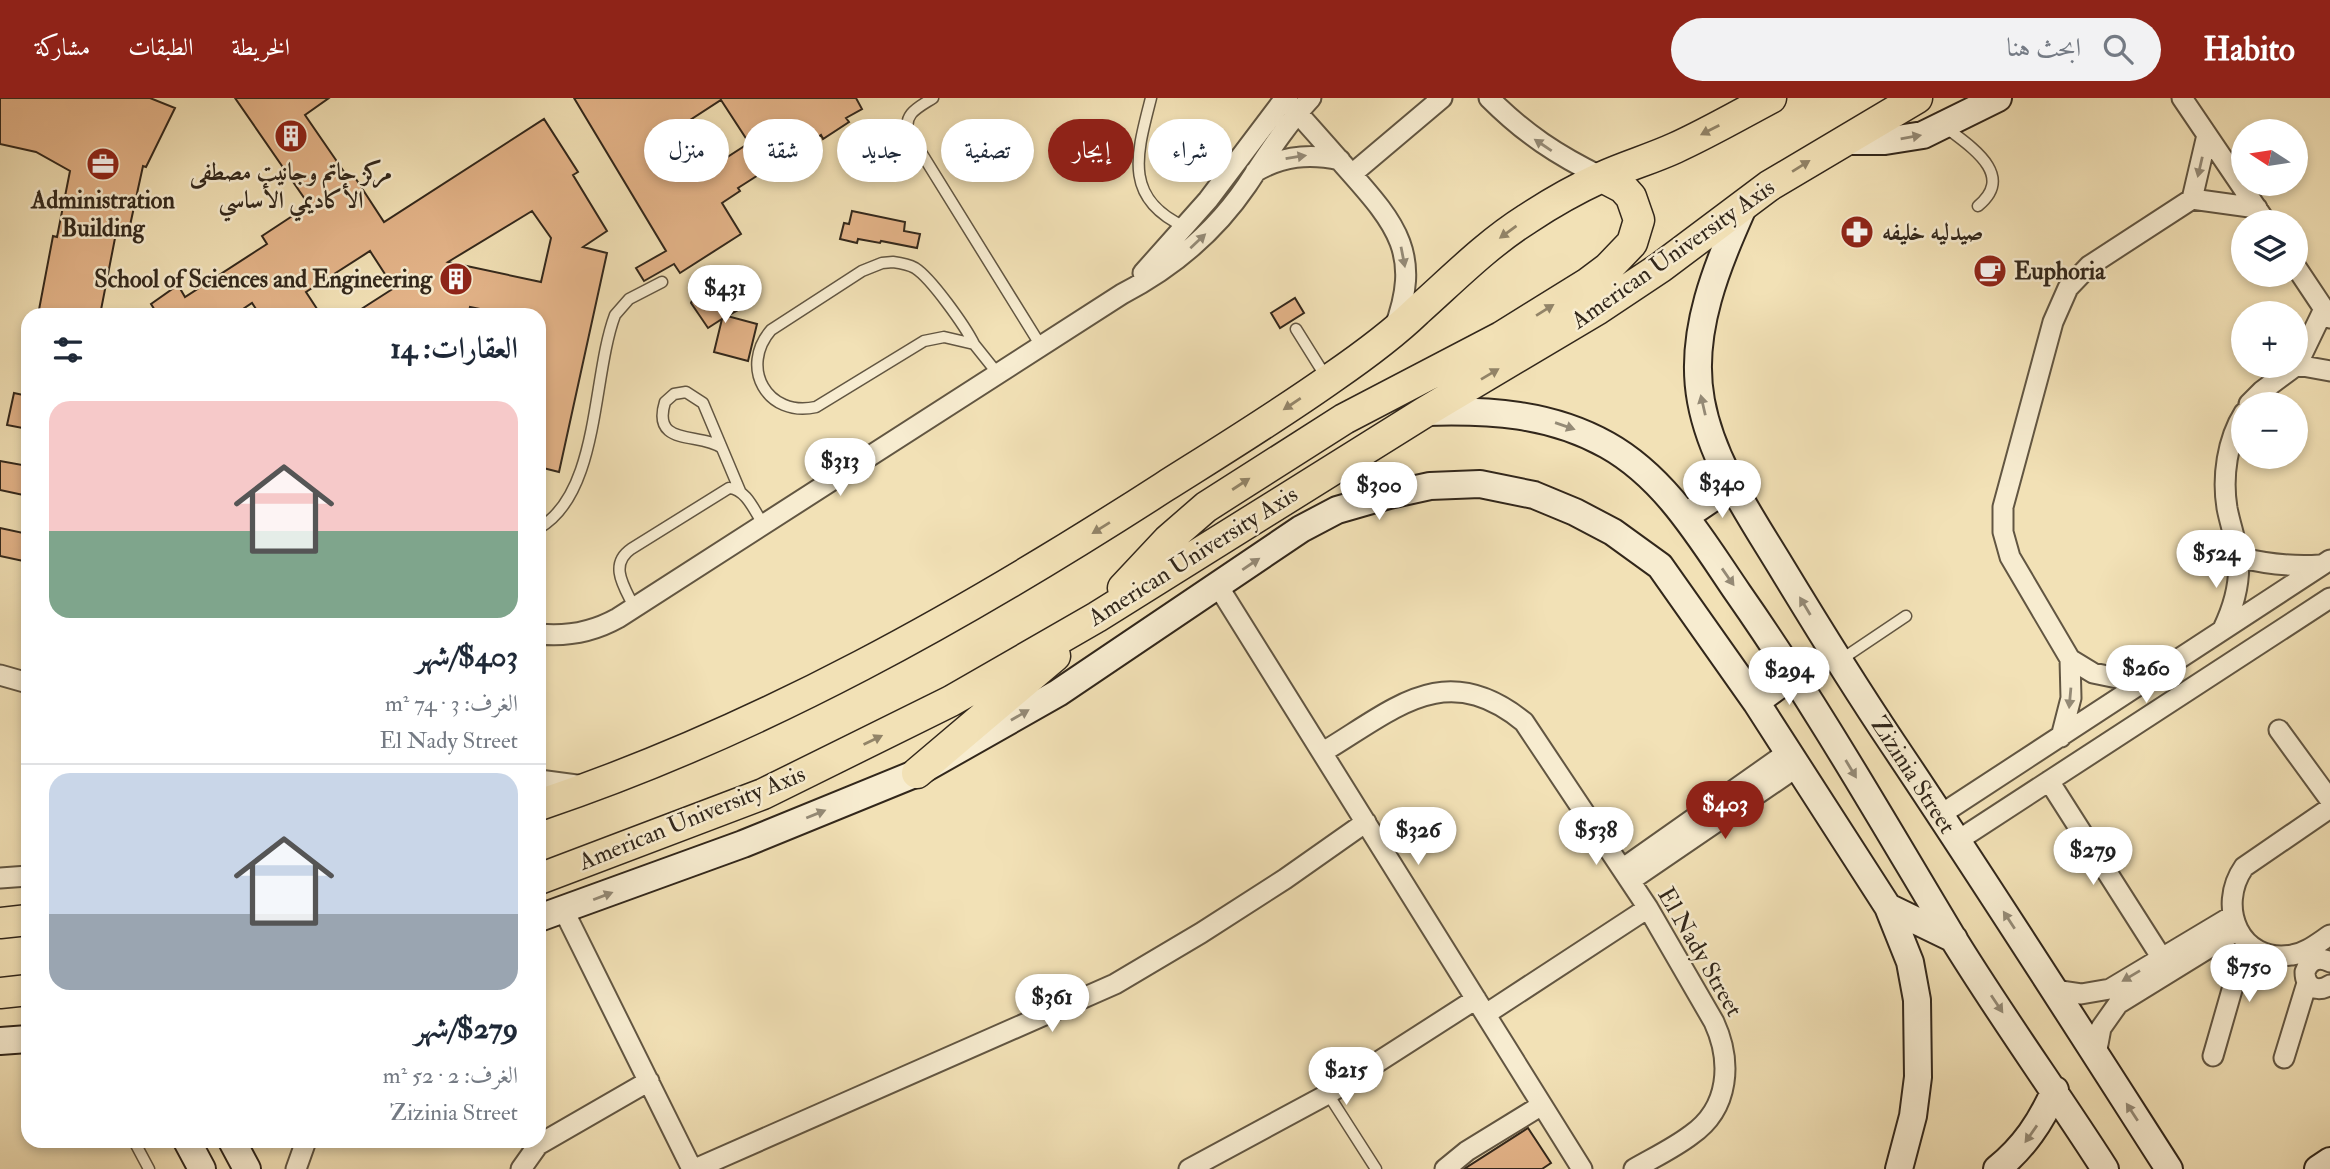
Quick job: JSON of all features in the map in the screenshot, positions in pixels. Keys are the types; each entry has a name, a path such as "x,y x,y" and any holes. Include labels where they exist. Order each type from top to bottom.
{"main road":[{"path":"546,803 592,787 731,729 806,694 911,640 1007,585 1104,526 1328,380 1392,334 1487,247 1552,203 1602,177 1678,146 1771,98"},
{"name":"American University Axis","path":"546,876 763,794 951,701 1097,617 1425,412 1598,309 1661,267 1745,203 1917,98"},
{"path":"1843,141 1923,135 1998,98"},
{"path":"917,773 1009,697 1097,617 1168,540 1206,506 1335,425 1501,337 1588,284 1608,268 1632,243 1639,220 1631,197 1623,188 1602,177"},
{"name":"Zizinia Street","path":"1745,203 1710,292 1699,342 1701,402 1713,441 1732,485 1838,662 2169,1169"},
{"name":"Zizinia Street","path":"1425,412 1475,411 1522,415 1566,425 1609,446 1646,472 1686,516 1794,674 1954,939 2105,1169"},
{"path":"552,914 743,844 917,773 1058,693 1301,529 1337,510 1430,486 1480,484 1534,495 1575,512 1613,532 1660,566 1756,702 1888,907 1910,962 1917,1000 1919,1039 1913,1116 1899,1169"},
{"path":"1686,516 1732,485"},
{"path":"1756,702 1794,674"},
{"path":"1888,907 1954,939"},
{"path":"0,923 21,921"},
{"path":"0,993 21,991"},
{"path":"0,1041 21,1040"},
{"path":"1997,1169 2025,1142 2037,1126 2054,1090"},
{"path":"191,1148 202,1169"},
{"path":"236,1148 247,1169"},
{"path":"2318,1169 2330,1161"}],"street":[{"path":"1122,294 1185,227 1288,102 1311,98"},
{"path":"1346,167 1442,98"},
{"path":"1489,98 1543,146 1602,177"},
{"path":"2182,98 2259,210"},
{"path":"1288,102 1384,210 1393,224 1404,254 1405,287 1403,303 1392,334"},
{"path":"546,634 584,632 607,624 1163,270 1200,240 1232,205 1254,173 1288,102"},
{"path":"2151,677 2122,679 2093,673 2070,659 2010,557 2003,532 2003,507 2053,322 2068,288 2090,266 2192,199 2207,135"},
{"path":"1254,173 1267,165 1295,156 1318,156 1346,167"},
{"path":"2192,199 2240,210"},
{"path":"2308,285 2327,313 2308,346"},
{"path":"2308,367 2330,370"},
{"path":"2262,392 2279,378"},
{"path":"2223,630 2236,594 2238,556 2227,508 2225,485 2231,444"},
{"path":"2238,556 2284,566 2326,563"},
{"path":"1940,816 2326,563"},
{"path":"1218,586 1581,1169"},
{"path":"1957,841 2330,598"},
{"path":"2061,737 2071,698 2070,659"},
{"path":"0,675 21,681"},
{"name":"El Nady Street","path":"1323,752 1403,704 1427,694 1453,691 1479,695 1503,705 1524,722 1648,908 1723,1041 1726,1061 1722,1092 1708,1119 1693,1134 1634,1169"},
{"path":"2279,730 2330,800"},
{"path":"1626,875 1792,760"},
{"path":"546,781 592,787"},
{"path":"2049,782 2166,965"},
{"path":"2213,1056 2239,929 2232,890 2244,867 2330,808"},
{"path":"552,914 649,1081 693,1169 1115,984 1274,886 1366,822"},
{"path":"0,878 21,876"},
{"path":"1189,1169 1328,1094 1648,908"},
{"path":"2054,990 2081,994 2110,989 2239,929"},
{"path":"2239,929 2256,948 2281,956 2316,958"},
{"path":"2284,1058 2307,983 2305,972 2330,935"},
{"path":"2096,1055 2101,1028 2118,1004 2166,965"},
{"path":"2307,983 2318,989 2330,985"},
{"path":"546,1140 649,1081"},
{"path":"1445,1169 1467,1151 1542,1105"},
{"path":"296,1169 304,1148"},
{"path":"521,1169 536,1148"}],"lane":[{"path":"933,98 910,114 906,124 909,133 1041,346"},
{"path":"1151,98 1139,145 1138,174 1156,209 1185,227"},
{"path":"1944,125 1989,164 1993,175 1992,187 1978,206"},
{"path":"974,344 944,337 924,341 824,403 807,409 779,403 765,391 758,374 758,355 762,344 775,327 862,271 882,263 904,264 923,274 998,374"},
{"path":"546,523 557,514 577,484 615,315 629,299 662,282"},
{"path":"1296,328 1328,380"},
{"path":"722,448 704,439 684,438 671,433 663,422 664,402 680,392 698,398 707,411 740,491 763,524"},
{"path":"634,607 619,573 618,566 625,553 724,490 734,488 740,491"},
{"path":"1838,662 1906,616"},
{"path":"1328,1094 1376,1169"},
{"path":"138,1148 149,1169"}],"building":[{"name":"Administration Building","path":"0,98 150,98 175,108 146,167 143,166 129,230 117,228 101,308 39,308 53,236 57,237 70,171 36,152 0,144"},
{"name":"School of Sciences and Engineering","path":"235,98 329,98 305,115 349,179 354,176 384,222 544,119 578,172 573,175 607,231 583,247 607,253 559,472 546,469 546,308 363,308 394,288 370,251 306,292 316,308 255,308 252,303 244,308 154,308 151,304 178,285 185,297 267,244 262,236 309,205","holes":["532,211 551,238 541,282 448,262"]},
{"path":"574,98 856,98 862,109 847,119 837,119 837,130 823,139 823,119 743,119 743,134 721,100 692,119 644,119 644,182 729,182 729,156 743,147 743,182 747,182 738,188 740,191 722,203 741,234 680,273 674,264 644,281 636,268 666,251"},
{"path":"852,211 905,222 904,231 920,234 917,248 881,241 858,239 857,243 840,239 844,223 849,224"},
{"path":"698,288 715,288 724,306 738,310 727,316 757,324 748,361 714,352 722,319 708,328 691,303"},
{"path":"1295,298 1304,313 1280,328 1271,313"},
{"path":"14,393 21,394 21,428 7,425"},
{"path":"0,461 21,465 21,494 0,490"},
{"path":"0,528 21,532 21,560 0,556"},
{"path":"1528,1128 1551,1163 1542,1169 1464,1169"}],"place":[{"name":"مركز حاتم وجانيت مصطفى الأكاديمي الأساسي","path":"291,136"},
{"name":"Administration Building","path":"103,164"},
{"name":"صيدليه خليفه","path":"1857,232"},
{"name":"Euphoria","path":"1990,271"},
{"name":"School of Sciences and Engineering","path":"456,279"}]}
